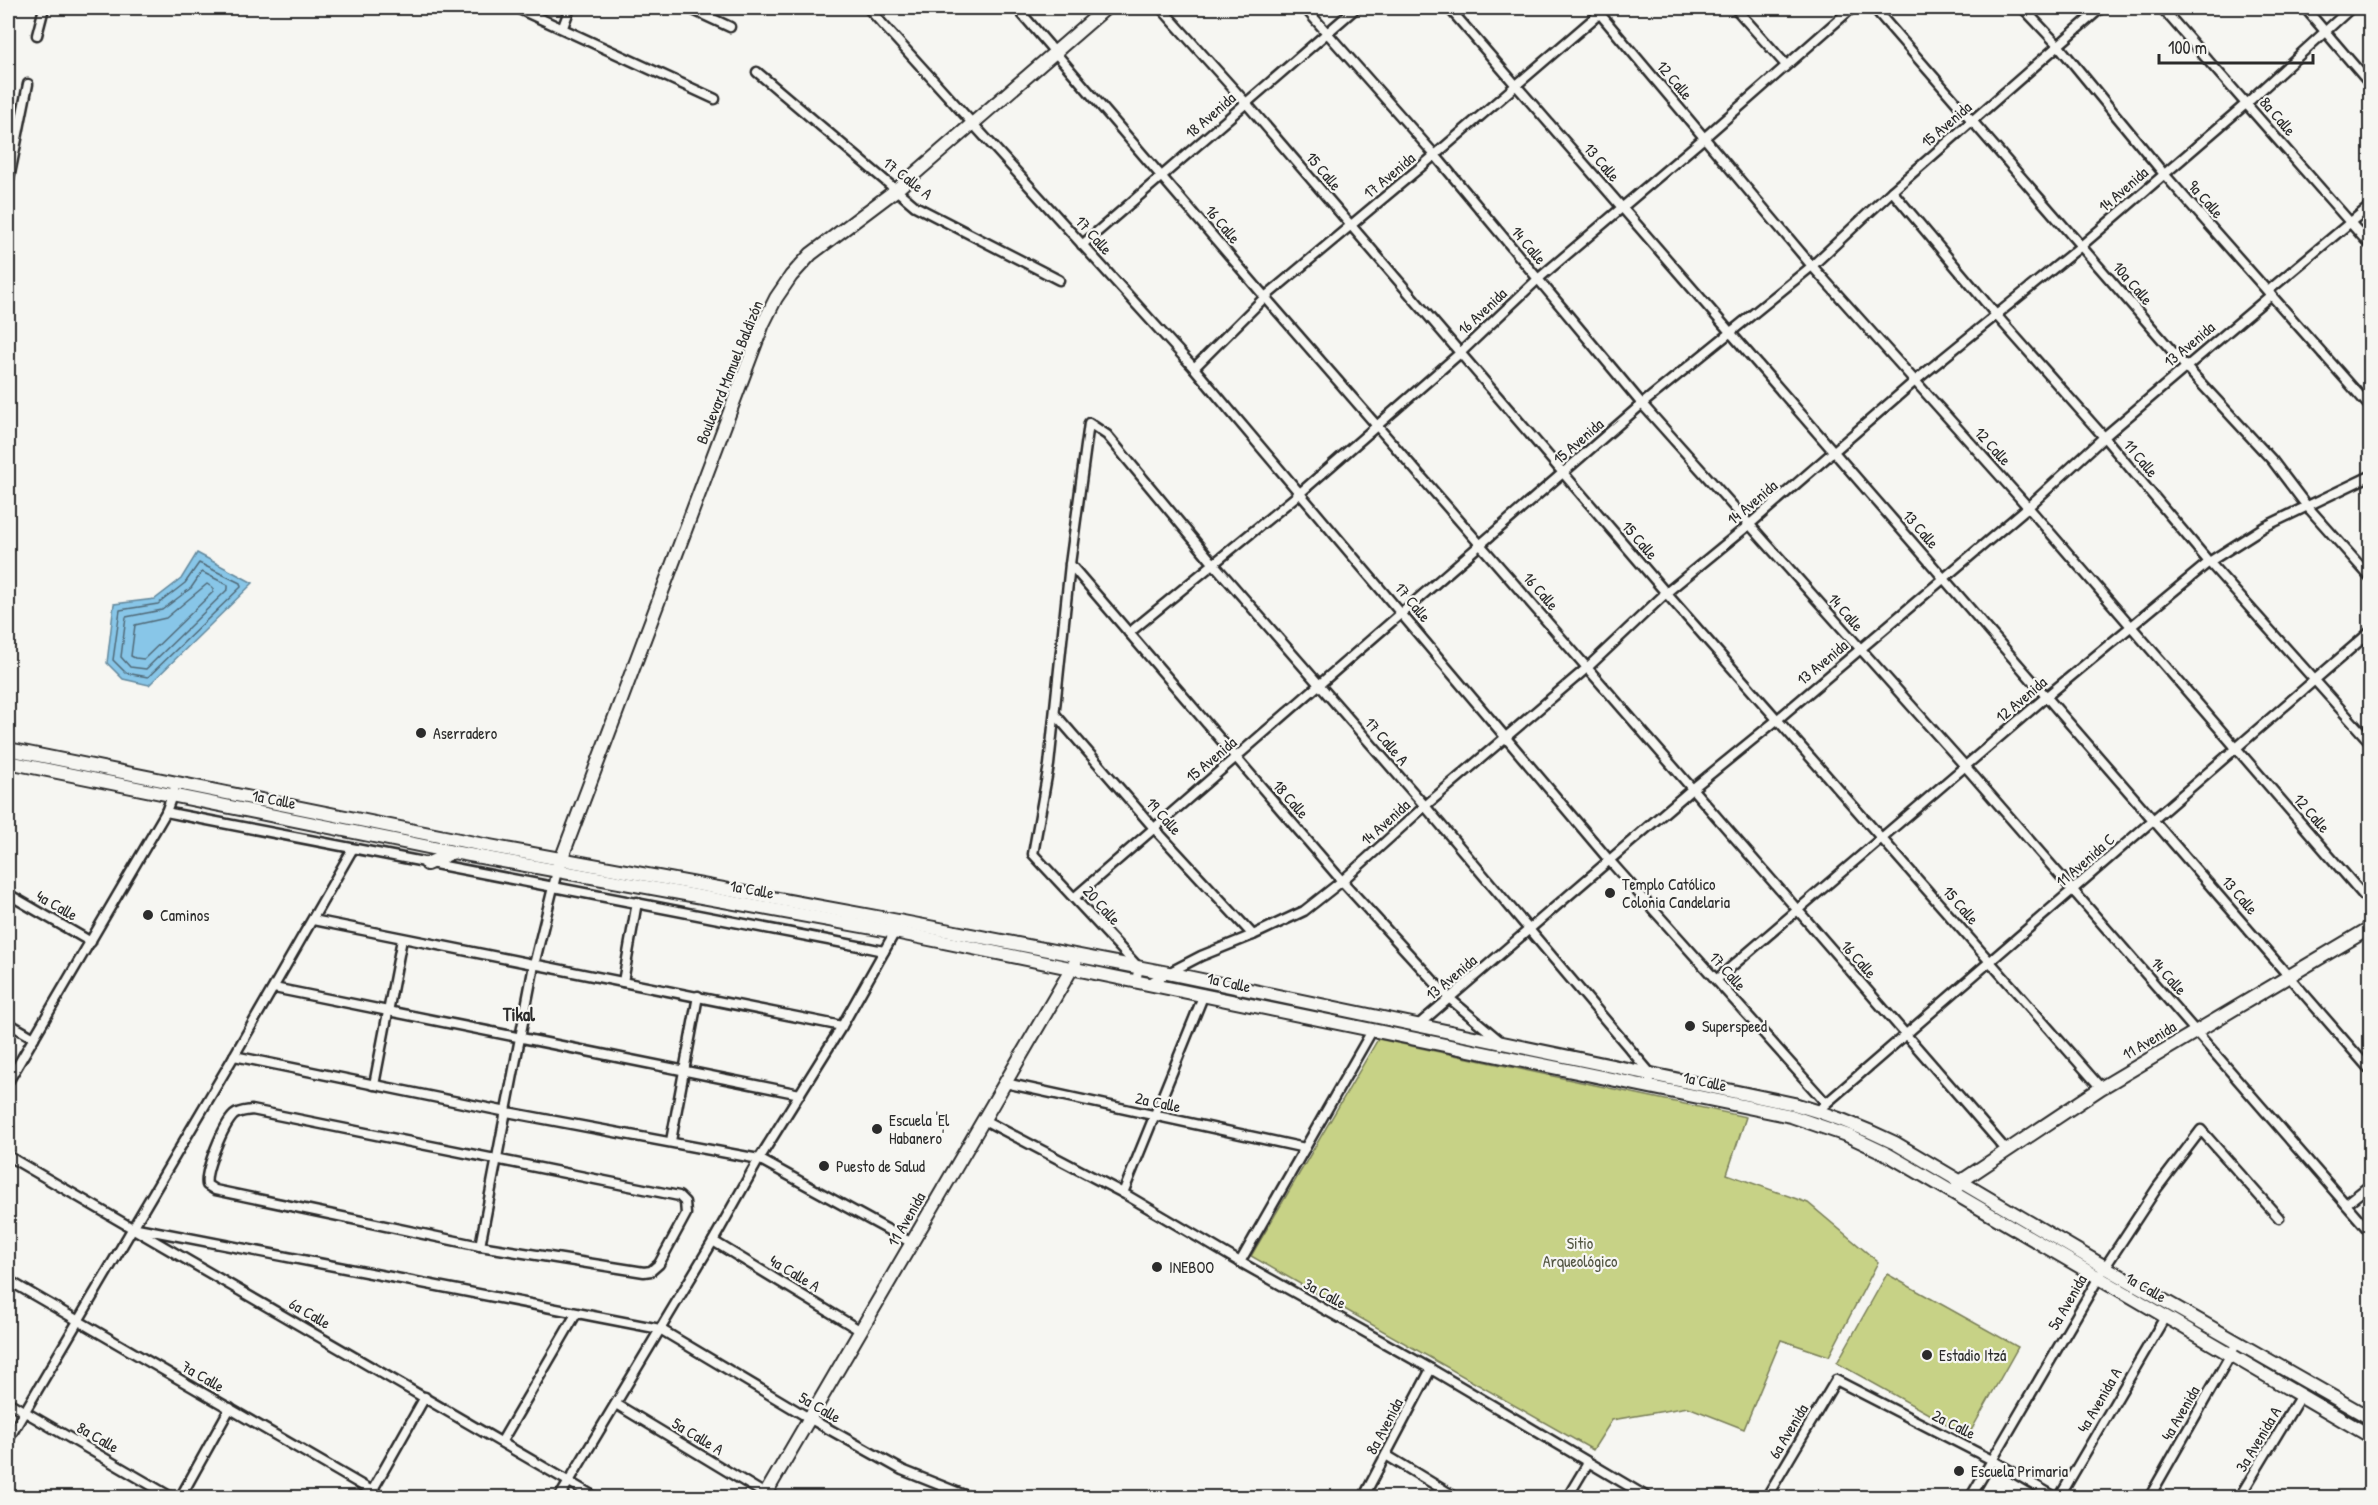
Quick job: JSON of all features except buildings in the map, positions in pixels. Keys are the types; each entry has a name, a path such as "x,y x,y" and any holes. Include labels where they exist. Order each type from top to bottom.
{"main road":[{"name":"Boulevard Manuel Baldizón","path":"559,865 763,324 791,276 811,254 896,190 1054,50 1106,8"},
{"name":"1a Calle","path":"8,749 174,790"},
{"name":"1a Calle","path":"8,762 174,790 483,851 897,926 1137,974 1168,973 1502,1043 1650,1080"},
{"name":"1a Calle","path":"272,809 453,852 483,851"},
{"path":"427,864 453,852"},
{"name":"11 Avenida","path":"1957,1187 2101,1088 2370,928"},
{"name":"11 Avenida","path":"764,1496 1075,962"},
{"name":"1a Calle","path":"1137,974 1149,983 1373,1029 1650,1080 1792,1110 1957,1187 2105,1267 2234,1349 2301,1395 2370,1436"},
{"name":"1a Calle","path":"1792,1110 1822,1107 1895,1143 1957,1187 2098,1278 2165,1317 2370,1418"}],"street":[{"path":"37,35 44,8"},
{"path":"517,8 563,27 715,99"},
{"path":"563,27 570,8"},
{"path":"689,8 730,27"},
{"path":"868,8 973,123"},
{"path":"1017,8 1054,50"},
{"name":"15 Calle","path":"1161,8 1246,103 1666,593 2101,1088"},
{"name":"14 Calle","path":"1305,8 1435,155 1642,404 1859,650 1965,766 2370,1232"},
{"name":"18 Avenida","path":"1082,245 1356,8"},
{"name":"13 Calle","path":"1449,8 2290,975 2370,1070"},
{"path":"1735,8 1786,65"},
{"name":"16 Avenida","path":"1130,633 1300,493 1459,354 1538,279 1852,8"},
{"name":"10a Calle","path":"1874,8 2186,367 2272,460 2306,505 2370,578"},
{"name":"9a Calle","path":"2023,8 2058,45 2164,174 2370,407"},
{"name":"15 Avenida","path":"1075,897 1152,827 1235,759 1642,404 1812,266 1892,191 2101,8"},
{"name":"8a Calle","path":"2162,8 2370,245"},
{"path":"2305,8 2370,84"},
{"name":"14 Avenida","path":"1149,983 1201,956 1304,911 1342,881 1425,806 1588,667 1666,593 1750,524 1915,381 2082,246 2247,103 2324,30 2351,8"},
{"name":"17 Avenida","path":"1194,368 1265,297 1435,155 1600,9"},
{"name":"12 Calle","path":"1600,9 1704,138 1812,266 2028,507 2130,628 2370,903"},
{"name":"16 Calle","path":"1054,50 1265,297 2007,1151"},
{"name":"17 Calle A","path":"758,72 915,206 1059,280"},
{"path":"8,184 28,84"},
{"name":"17 Calle","path":"973,123 1194,368 1402,613 1505,739 1716,980 1822,1107"},
{"name":"11 Calle","path":"1892,191 2209,562 2370,742"},
{"name":"13 Avenida","path":"1417,1026 1692,789 2028,507 2104,437 2370,206"},
{"name":"17 Calle A","path":"1070,564 1089,423 1107,435 1213,563 1425,806 1530,930 1650,1080"},
{"name":"12 Avenida","path":"1716,980 2047,696 2209,562 2264,527 2370,476"},
{"path":"1055,714 1070,564"},
{"name":"18 Calle","path":"1070,564 1342,881 1449,998 1502,1043"},
{"name":"11 Avenida C","path":"1822,1107 2370,632"},
{"name":"19 Calle","path":"1055,714 1152,827 1253,935"},
{"name":"20 Calle","path":"1055,714 1033,854 1075,897 1137,974"},
{"path":"8,1082 166,812 174,790"},
{"name":"1a Calle","path":"166,812 427,864 553,885 884,951"},
{"path":"8,1440 274,988 352,849"},
{"path":"480,1246 534,965 559,865"},
{"name":"4a Calle","path":"8,894 91,942"},
{"path":"623,982 637,902"},
{"path":"313,920 842,1026"},
{"path":"559,1497 713,1241 759,1159 842,1026 897,926"},
{"path":"374,1085 386,1011 402,939"},
{"path":"274,988 800,1094"},
{"path":"1123,1193 1204,994"},
{"path":"671,1141 698,996"},
{"path":"8,1023 34,1038"},
{"path":"1240,1262 1373,1029"},
{"path":"234,1056 507,1112 759,1159 912,1243"},
{"name":"2a Calle","path":"1005,1083 1305,1148"},
{"path":"252,1110 679,1196 685,1202 686,1214 659,1264 651,1271 644,1272 480,1246 214,1190 207,1185 205,1177 207,1167 231,1118 239,1112 252,1110"},
{"name":"3a Calle","path":"984,1120 1123,1193 1649,1497"},
{"name":"5a Avenida","path":"1970,1497 2098,1278 2157,1188 2201,1130 2279,1218"},
{"name":"6a Calle","path":"8,1156 597,1497"},
{"path":"2346,1204 2370,1185"},
{"path":"132,1227 660,1329"},
{"name":"4a Calle A","path":"713,1241 861,1331"},
{"name":"7a Calle","path":"8,1280 384,1497"},
{"path":"502,1441 576,1314"},
{"name":"4a Avenida A","path":"2058,1497 2165,1317"},
{"name":"5a Calle","path":"660,1329 809,1418 902,1470 972,1497"},
{"name":"4a Avenida","path":"2149,1497 2234,1349"},
{"name":"8a Avenida","path":"1363,1497 1431,1369"},
{"name":"2a Calle","path":"1836,1380 1992,1460 2058,1497"},
{"name":"6a Avenida","path":"1766,1497 1836,1380"},
{"name":"3a Avenida A","path":"2239,1497 2301,1395"},
{"path":"372,1491 425,1397"},
{"name":"8a Calle","path":"8,1402 173,1497"},
{"name":"5a Calle A","path":"616,1404 764,1496"},
{"path":"180,1497 230,1408"},
{"path":"1386,1455 1457,1497"},
{"path":"1567,1497 1588,1463"}],"green space":[{"name":"Sitio Arqueológico","path":"1378,1039 1746,1117 1727,1174 1808,1203 1878,1262 1829,1356 1781,1340 1744,1429 1688,1407 1612,1420 1593,1450 1251,1256"},
{"name":"Estadio Itzá","path":"1887,1274 2018,1347 1968,1436 1837,1363"}],"water":[{"path":"197,553 253,583 149,685 123,679 107,663 114,604 155,599 181,579"}],"place":[{"name":"Aserradero","path":"421,733"},
{"name":"Templo Católico Colonia Candelaria","path":"1610,893"},
{"name":"Caminos","path":"148,915"},
{"name":"Superspeed","path":"1690,1026"},
{"name":"Escuela 'El Habanero'","path":"877,1129"},
{"name":"Puesto de Salud","path":"824,1166"},
{"name":"INEBOO","path":"1157,1267"},
{"name":"Estadio Itzá","path":"1927,1355"},
{"name":"Escuela Primaria","path":"1959,1471"}],"district":[{"name":"Tikal","path":"519,1015"}]}
